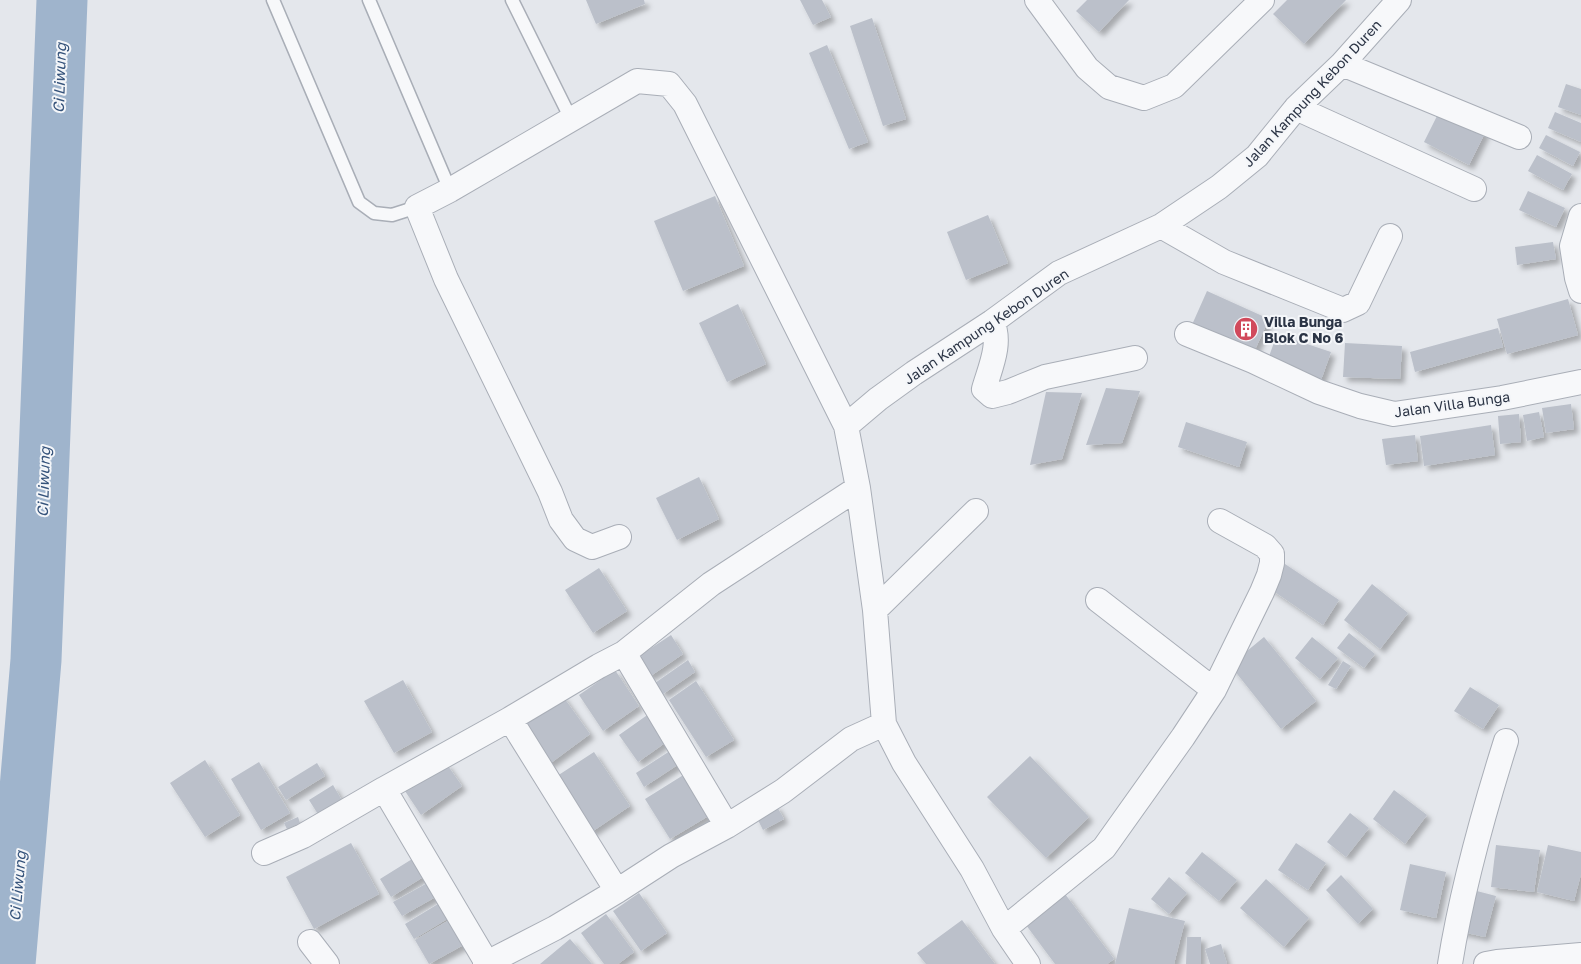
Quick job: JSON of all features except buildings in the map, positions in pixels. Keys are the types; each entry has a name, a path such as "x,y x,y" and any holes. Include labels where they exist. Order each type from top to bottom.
{"street":[{"path":"1046,4 1087,68 1109,87 1144,98 1174,86 1262,0"},
{"name":"Jalan Kampung Kebon Duren","path":"846,426 885,394 992,322 1060,273 1162,226 1219,187 1257,156 1296,108 1342,64 1399,0"},
{"path":"1342,64 1519,137"},
{"path":"619,537 592,547 575,539 561,520 550,492 446,279 417,207 450,190 637,81 669,84 685,104 846,426 858,488 875,610 884,724 904,763 972,869 1004,929 1028,964"},
{"path":"1296,108 1474,189"},
{"path":"1581,216 1572,246 1581,291"},
{"path":"1162,226 1224,262 1343,310 1358,303 1390,236"},
{"path":"992,322 996,331 995,353 984,389 992,396 1008,392 1045,377 1135,358"},
{"name":"Jalan Villa Bunga","path":"1187,334 1253,361 1319,392 1360,406 1394,414 1502,398 1581,382"},
{"path":"264,854 303,836 624,653 711,584 858,488"},
{"path":"875,610 976,511"},
{"path":"1004,929 1104,848 1214,690 1262,592 1272,563 1272,554 1265,546 1220,521"},
{"path":"1098,600 1214,690"},
{"path":"624,653 728,826"},
{"path":"510,719 617,891"},
{"path":"384,789 486,964 555,928 671,856 728,826 783,791 851,739 884,724"},
{"path":"1450,964 1458,915 1486,802 1506,741"},
{"path":"310,942 327,964"},
{"path":"1486,964 1581,955"}],"lane":[{"path":"273,0 359,202 374,214 392,215 417,207"},
{"path":"369,0 450,190"},
{"path":"512,0 571,119"}],"waterway":[{"name":"Ci Liwung","path":"10,964 36,660 62,0"}],"place":[{"name":"Villa Bunga Blok C No 6","path":"1246,329"}]}
